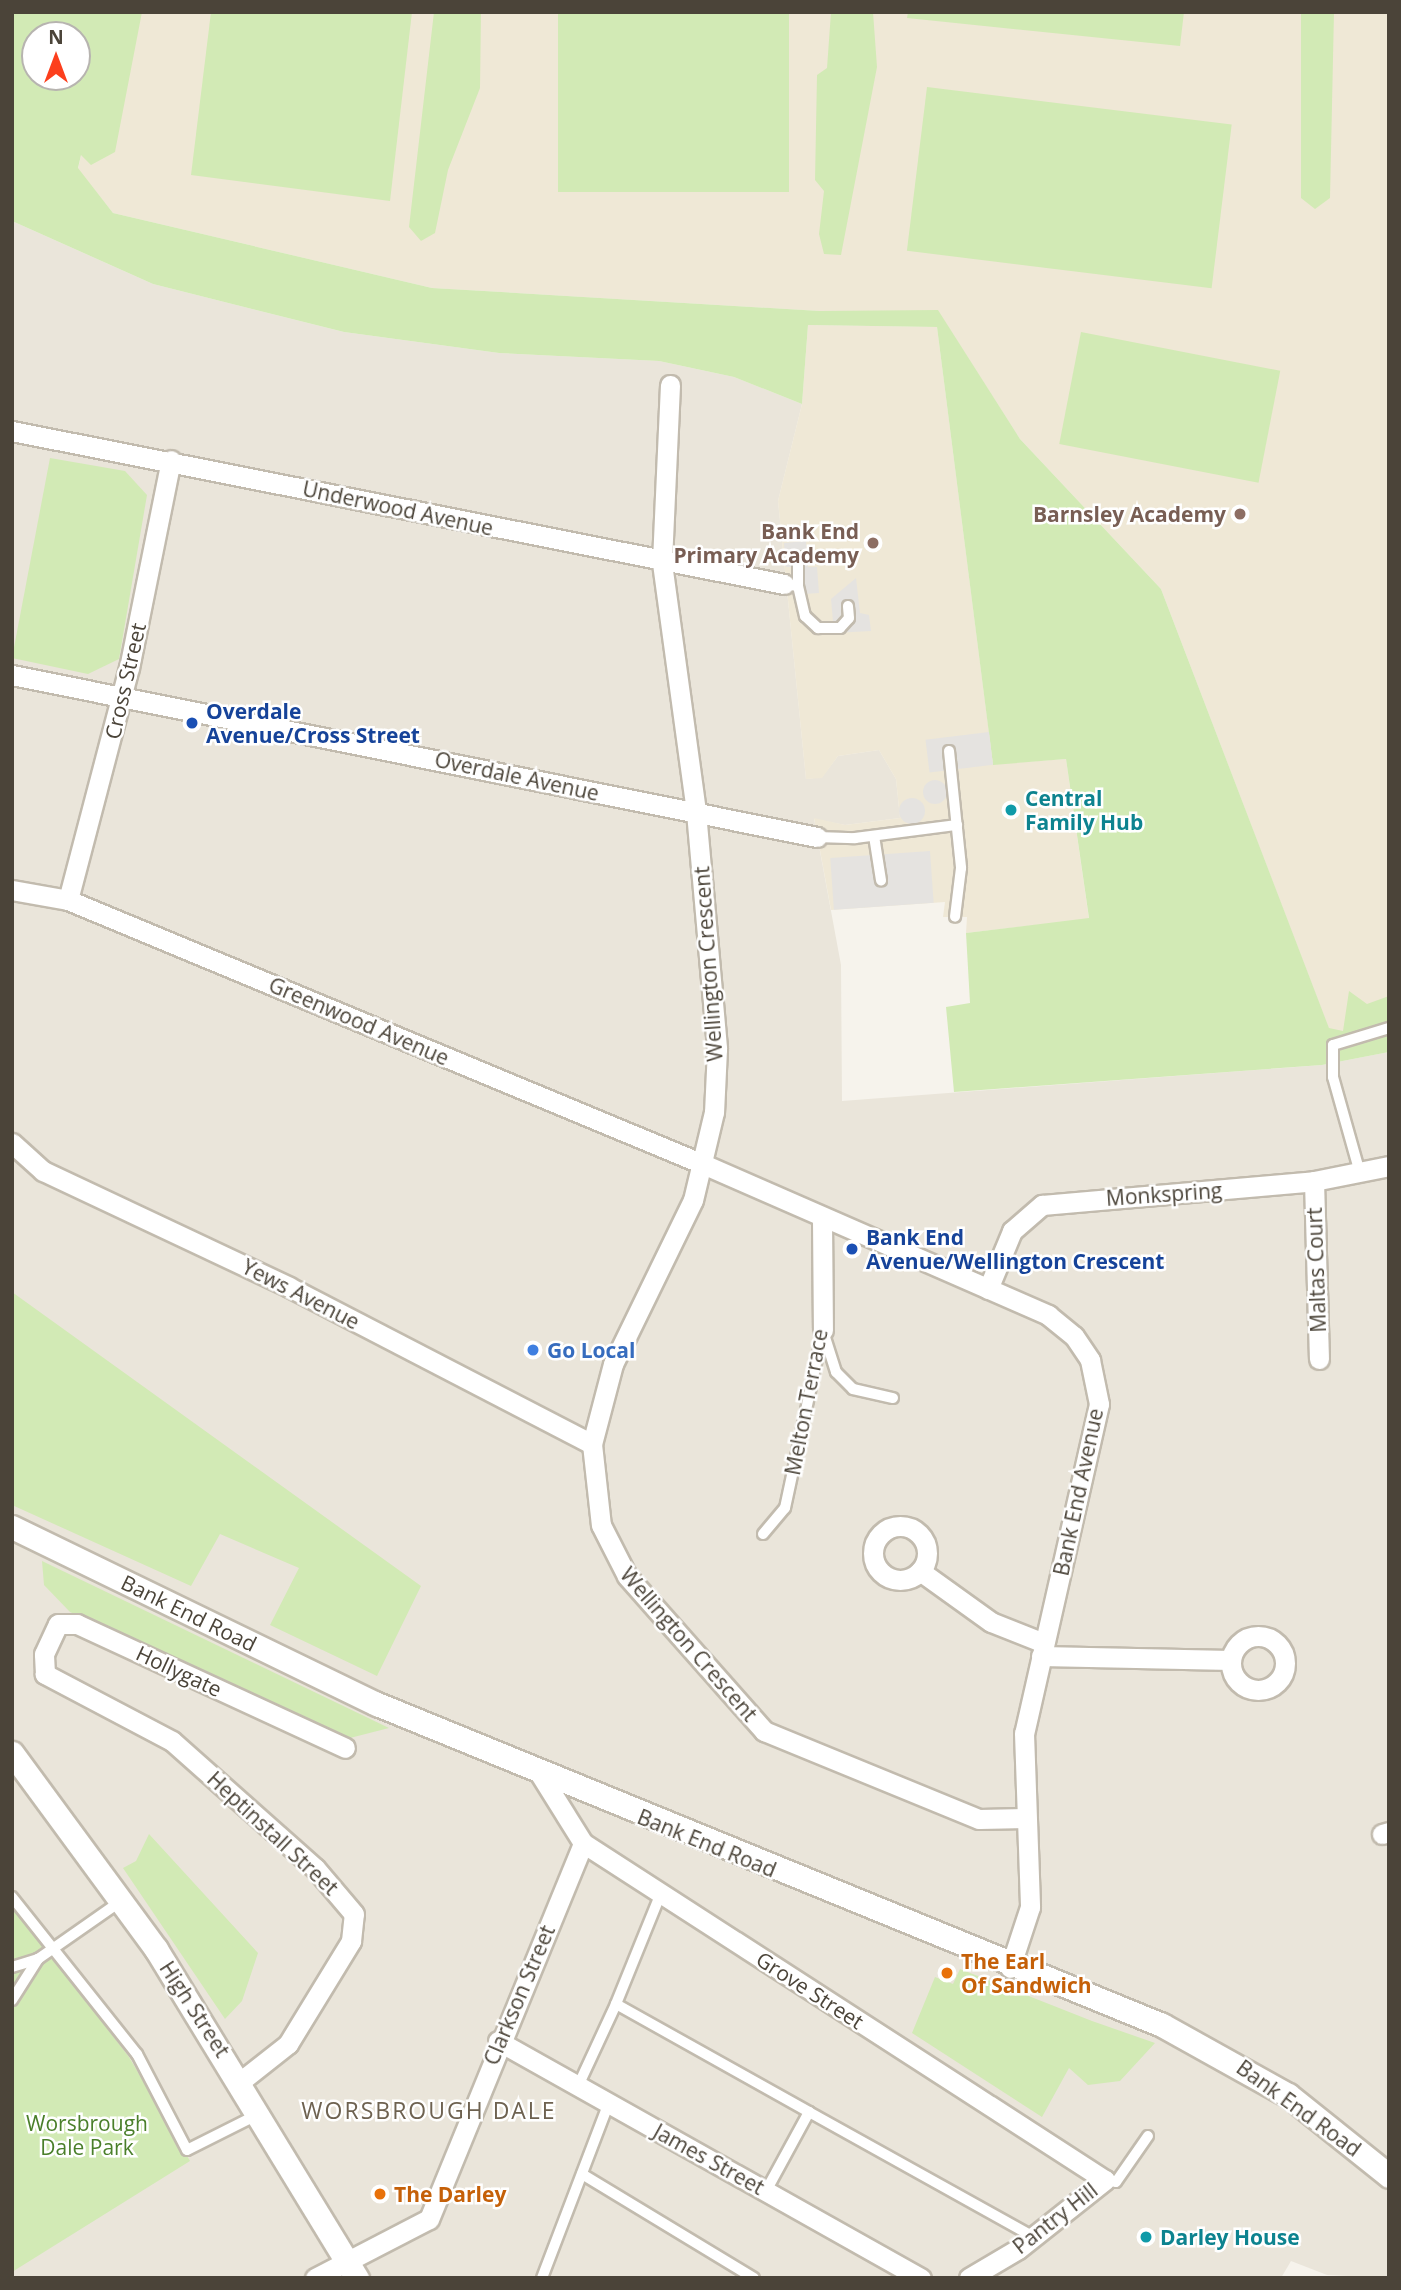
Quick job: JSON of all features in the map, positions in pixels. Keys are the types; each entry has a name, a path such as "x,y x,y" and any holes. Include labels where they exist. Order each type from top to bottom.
{"street":[{"name":"Wellington Crescent","path":"670,385 662,563 696,813 717,1049 703,1164 693,1200 613,1364 592,1444 601,1525 617,1558 764,1731 979,1819 1026,1818"},
{"name":"Underwood Avenue","path":"12,430 171,460 662,563 791,585"},
{"name":"Cross Street","path":"68,900 122,695 171,460"},
{"name":"Overdale Avenue","path":"12,675 817,836"},
{"name":"Greenwood Avenue","path":"12,890 68,900 703,1164"},
{"name":"Yews Avenue","path":"12,1143 43,1171 289,1287 592,1444"},
{"name":"Bank End Avenue","path":"703,1164 822,1220 1048,1315 1074,1336 1090,1360 1099,1404 1024,1733 1030,1907 1010,1968"},
{"name":"Monkspring","path":"988,1289 1012,1231 1042,1205 1314,1181 1389,1166"},
{"name":"Maltas Court","path":"1314,1181 1319,1359"},
{"name":"Melton Terrace","path":"822,1220 823,1330"},
{"name":"Bank End Road","path":"12,1527 377,1704 1010,1968 1130,2011 1234,2060 1389,2176"},
{"path":"920,1571 992,1622 1043,1649 1231,1660"},
{"name":"Hollygate","path":"44,1674 44,1654 58,1624 77,1624 345,1748"},
{"name":"Heptinstall Street","path":"44,1674 172,1741 315,1868 354,1914 351,1941 288,2044 241,2081"},
{"name":"High Street","path":"12,1753 121,1901 241,2081 353,2269"},
{"name":"Grove Street","path":"540,1774 583,1843 1105,2180"},
{"name":"Clarkson Street","path":"315,2278 353,2269 429,2219 498,2041 583,1843"},
{"name":"James Street","path":"498,2041 921,2278"},
{"name":"Pantry Hill","path":"969,2278 1034,2237 1105,2180"}],"lane":[{"path":"798,557 791,585 805,616 818,628 840,628 849,618 848,606"},
{"path":"949,751 949,790 957,825 961,868 954,917"},
{"path":"817,836 874,836 914,825 957,825"},
{"path":"874,836 881,880"},
{"path":"1360,1173 1333,1077 1333,1045 1389,1028"},
{"path":"823,1330 845,1381 894,1398"},
{"name":"Melton Terrace","path":"763,1534 785,1508 823,1330"},
{"path":"578,2086 616,2004 661,1893"},
{"path":"12,1897 136,2054 187,2150 260,2113"},
{"path":"12,1967 38,1959 54,1950 121,1901"},
{"path":"12,2000 38,1959"},
{"path":"616,2004 1034,2237"},
{"path":"541,2278 609,2103"},
{"path":"766,2191 809,2112"},
{"path":"1105,2180 1116,2182 1148,2136"},
{"path":"582,2174 754,2278"}],"shaded area":[{"name":"Barnsley Academy","path":"112,12 1389,12 1389,1018 1343,1032 1329,1029 1161,589 1020,439 938,311 820,311 432,288 113,213 78,169"},
{"path":"12,221 153,284 344,332 499,353 659,361 734,377 802,404 778,501 806,779 822,777 838,756 879,750 896,779 900,818 845,825 814,819 841,965 842,1101 1322,1065 1389,1052 1389,2278 1327,2275 1291,2261 1281,2278 12,2278"},
{"name":"Bank End Primary Academy","path":"808,325 937,327 993,764 1066,759 1089,919 966,933 967,917 943,917 945,902 831,910 814,818 845,825 900,818 896,779 879,750 838,756 822,778 806,779 778,501 802,404"},
{"path":"806,541 808,567 817,567 819,593 803,594 800,567 786,567 784,543"},
{"path":"856,578 860,613 869,615 871,631 834,633 831,599"},
{"path":"989,732 993,765 929,773 925,740"},
{"path":"930,780 940,780 947,787 947,797 940,804 930,804 923,797 923,787"},
{"path":"912,798 921,802 925,811 921,820 912,824 903,820 899,811 903,802"},
{"path":"930,851 934,903 834,910 830,858"}],"green space":[{"path":"12,12 142,12 115,152 91,165 81,155 78,168 113,213 432,288 820,311 938,310 1020,439 1161,589 1329,1028 1343,1031 1349,991 1367,1004 1389,996 1389,1052 1322,1065 954,1092 946,1007 970,1003 966,933 1089,918 1066,759 993,765 937,327 808,325 802,404 734,377 659,361 499,353 344,332 153,284 12,221"},
{"path":"211,12 412,12 390,201 191,175"},
{"path":"434,12 481,12 480,88 448,170 435,233 421,241 409,227"},
{"path":"558,12 789,12 789,192 558,192"},
{"path":"831,12 873,12 877,67 841,255 824,254 819,234 824,191 815,180 817,75 827,68"},
{"path":"908,12 1184,12 1180,46 907,18"},
{"path":"1301,12 1334,12 1330,198 1315,209 1301,198"},
{"path":"927,87 1232,124 1212,288 907,251"},
{"path":"1081,332 1280,371 1259,483 1059,444"},
{"path":"50,458 125,471 147,495 119,659 88,674 12,658"},
{"path":"12,1292 421,1586 377,1676 270,1625 299,1568 220,1534 191,1586 12,1505"},
{"path":"42,1561 389,1728 350,1738 70,1612 44,1585"},
{"path":"149,1834 258,1953 242,2001 225,2019 123,1868 136,1861"},
{"name":"Worsbrough Dale Park","path":"12,1904 129,2057 190,2161 12,2272"},
{"path":"960,1969 1155,2043 1120,2081 1088,2085 1069,2068 1042,2117 912,2033 935,1977 953,1984"}],"place":[{"name":"Barnsley Academy","path":"1240,514"},
{"name":"Bank End Primary Academy","path":"873,543"},
{"name":"Overdale Avenue/Cross Street","path":"192,723"},
{"name":"Central Family Hub","path":"1011,810"},
{"name":"Bank End Avenue/Wellington Crescent","path":"852,1249"},
{"name":"Go Local","path":"533,1350"},
{"name":"The Earl Of Sandwich","path":"947,1973"},
{"name":"The Darley","path":"380,2194"},
{"name":"Darley House","path":"1146,2237"}],"district":[{"name":"WORSBROUGH DALE","path":"429,2110"}]}
